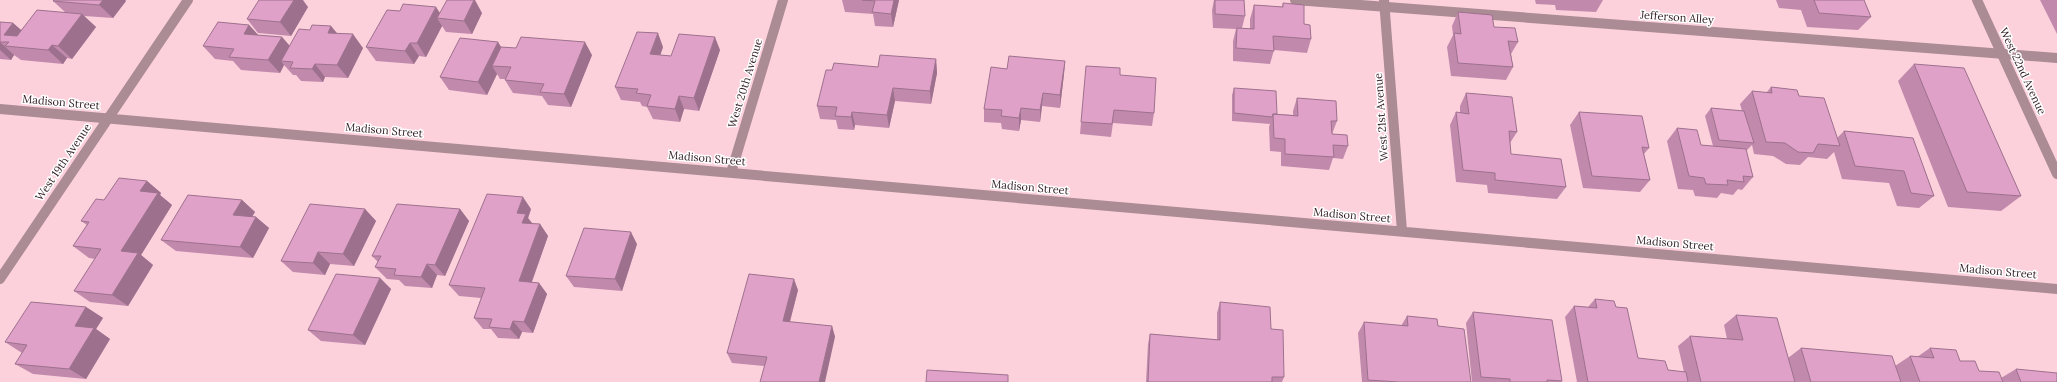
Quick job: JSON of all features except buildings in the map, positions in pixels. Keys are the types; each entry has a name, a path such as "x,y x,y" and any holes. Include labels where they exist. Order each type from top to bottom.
{"street":[{"name":"West 19th Avenue","path":"0,279 107,118 188,0"},
{"name":"West 20th Avenue","path":"731,173 782,0"},
{"name":"Jefferson Alley","path":"1295,0 1384,3 2057,58"},
{"name":"West 22nd Avenue","path":"1977,0 2057,174"},
{"name":"West 21st Avenue","path":"1384,3 1402,231"},
{"name":"Madison Street","path":"0,109 2057,289"}]}
